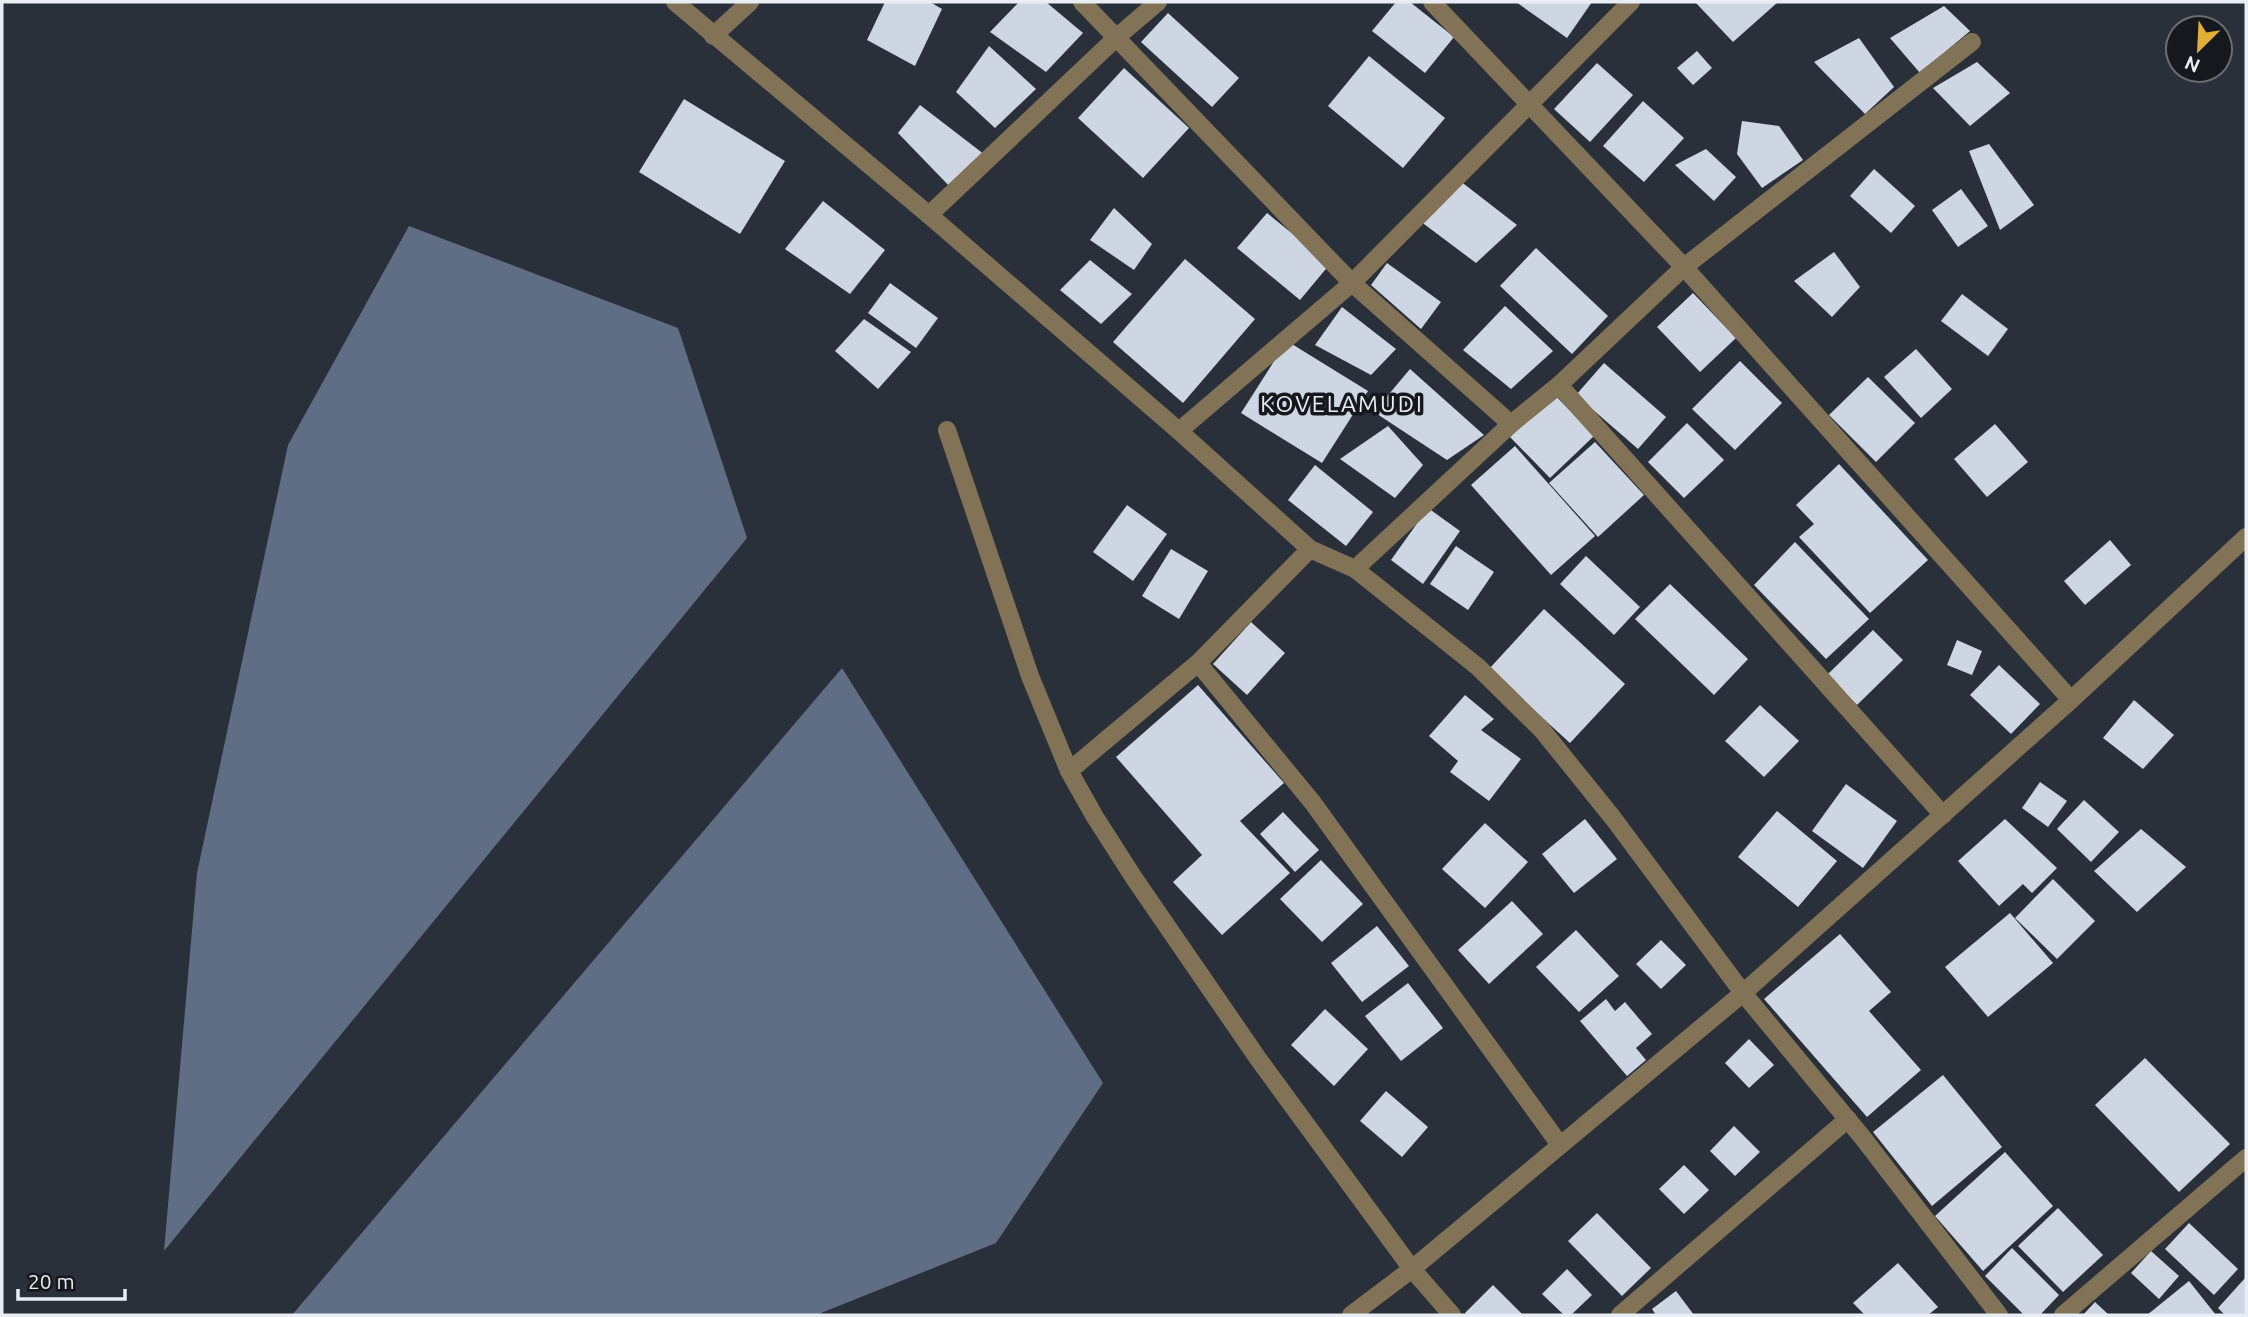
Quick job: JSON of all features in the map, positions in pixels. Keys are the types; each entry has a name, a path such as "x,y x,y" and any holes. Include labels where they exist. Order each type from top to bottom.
{"street":[{"path":"675,2 929,215 1179,431 1310,549 1355,569 1478,667 1542,730 1613,818 1743,993 1848,1119 1999,1315"},
{"path":"713,36 750,2"},
{"path":"1082,2 1352,283 1511,424"},
{"path":"929,215 1116,37 1158,2"},
{"path":"1432,2 1684,267 2071,700"},
{"path":"1179,431 1352,283 1631,2"},
{"path":"1355,569 1511,424 1559,385 1684,267 1972,42"},
{"path":"1559,385 1943,815"},
{"path":"947,430 1030,676 1069,771 1095,817 1259,1060 1412,1269 1452,1315"},
{"path":"1351,1315 1412,1269 1743,993 2071,700 2246,537"},
{"path":"1069,771 1198,663 1310,549"},
{"path":"1198,663 1313,803 1560,1145"},
{"path":"1620,1315 1848,1119"},
{"path":"2063,1315 2246,1158"}],"water":[{"path":"409,226 678,328 747,538 164,1251 197,873 288,445"},
{"path":"842,668 1103,1083 996,1243 816,1315 292,1315"}],"building":[{"path":"885,2 930,2 942,9 915,66 867,40"},
{"path":"1019,2 1046,2 1083,33 1046,72 990,32"},
{"path":"1396,2 1410,2 1454,37 1425,73 1372,31"},
{"path":"1516,2 1592,2 1567,38"},
{"path":"1695,2 1778,2 1733,42"},
{"path":"1944,6 1970,31 1920,73 1890,38"},
{"path":"1168,13 1239,78 1212,107 1141,42"},
{"path":"1859,38 1894,87 1865,114 1814,62"},
{"path":"989,46 1036,89 995,128 956,92"},
{"path":"1697,51 1712,68 1693,85 1677,68"},
{"path":"1369,56 1445,118 1403,168 1328,106"},
{"path":"1977,62 2010,93 1970,126 1933,88"},
{"path":"1597,63 1633,95 1590,142 1554,109"},
{"path":"1124,68 1189,128 1143,178 1078,118"},
{"path":"684,99 785,161 740,234 639,172"},
{"path":"1643,101 1684,138 1644,182 1603,146"},
{"path":"920,105 989,158 954,191 898,133"},
{"path":"1742,121 1779,126 1803,160 1762,188 1737,154"},
{"path":"1989,144 2034,205 2000,230 1969,151"},
{"path":"1706,149 1736,177 1714,201 1675,165"},
{"path":"1874,169 1915,206 1891,233 1850,196"},
{"path":"1455,177 1517,225 1476,263 1416,218"},
{"path":"1961,189 1988,226 1958,247 1932,210"},
{"path":"823,201 885,250 850,294 785,249"},
{"path":"1114,208 1152,244 1134,270 1090,240"},
{"path":"1267,213 1330,264 1300,300 1237,248"},
{"path":"1536,248 1608,316 1572,354 1500,286"},
{"path":"1834,252 1860,287 1832,317 1794,281"},
{"path":"1185,259 1255,319 1183,403 1113,342"},
{"path":"1090,260 1132,294 1101,324 1060,290"},
{"path":"1387,263 1441,302 1421,329 1371,285"},
{"path":"890,283 938,318 916,348 868,313"},
{"path":"1693,293 1736,338 1700,372 1657,327"},
{"path":"1962,294 2008,329 1988,356 1941,321"},
{"path":"1505,306 1553,351 1511,389 1463,350"},
{"path":"1342,307 1396,349 1371,375 1315,345"},
{"path":"864,319 911,352 878,389 835,351"},
{"path":"1287,341 1368,391 1322,463 1241,413"},
{"path":"1916,349 1952,389 1921,418 1884,377"},
{"path":"1740,361 1782,403 1735,450 1692,409"},
{"path":"1604,363 1666,417 1638,449 1576,395"},
{"path":"1410,369 1484,435 1447,460 1374,412"},
{"path":"1868,377 1915,423 1876,462 1829,415"},
{"path":"1555,395 1594,436 1550,478 1510,437"},
{"path":"1687,423 1724,460 1684,498 1648,462"},
{"path":"1995,424 2028,462 1987,497 1954,459"},
{"path":"1388,426 1423,465 1395,498 1340,459"},
{"path":"1595,442 1644,495 1598,537 1549,483"},
{"path":"1515,446 1595,536 1551,575 1471,485"},
{"path":"1839,464 1928,560 1870,613 1799,537 1814,524 1796,505"},
{"path":"1315,465 1373,512 1346,546 1288,500"},
{"path":"1127,505 1167,534 1133,581 1093,552"},
{"path":"1428,508 1460,531 1423,584 1391,560"},
{"path":"2110,540 2131,565 2085,605 2064,581"},
{"path":"1795,542 1869,619 1826,659 1754,585"},
{"path":"1456,546 1494,572 1468,610 1430,584"},
{"path":"1171,549 1208,571 1179,619 1142,596"},
{"path":"1586,556 1640,607 1614,635 1560,584"},
{"path":"1670,584 1748,659 1714,695 1635,619"},
{"path":"1544,609 1625,684 1570,743 1489,669"},
{"path":"1251,622 1285,653 1247,695 1213,664"},
{"path":"1873,630 1903,660 1857,705 1827,675"},
{"path":"1957,640 1982,651 1972,675 1947,665"},
{"path":"1999,665 2040,704 2011,734 1970,695"},
{"path":"1198,685 1284,783 1240,821 1290,873 1222,935 1173,882 1202,855 1116,757"},
{"path":"1465,695 1494,719 1481,730 1521,759 1489,801 1450,772 1458,761 1429,736"},
{"path":"2134,700 2174,735 2143,769 2103,738"},
{"path":"1760,705 1799,741 1764,777 1725,741"},
{"path":"2040,782 2067,801 2048,827 2022,808"},
{"path":"1846,784 1897,821 1863,868 1812,831"},
{"path":"2084,800 2119,832 2091,862 2057,829"},
{"path":"1777,811 1837,861 1798,907 1738,857"},
{"path":"1283,812 1319,850 1295,872 1260,834"},
{"path":"1585,819 1617,859 1574,893 1542,854"},
{"path":"2005,819 2057,868 2032,893 2023,884 1999,906 1958,861"},
{"path":"1485,823 1528,862 1485,908 1442,869"},
{"path":"2141,829 2186,867 2137,912 2094,871"},
{"path":"1321,860 1363,904 1322,942 1280,899"},
{"path":"2053,879 2095,921 2057,959 2015,918"},
{"path":"1512,901 1543,934 1489,984 1458,950"},
{"path":"2010,913 2053,963 1988,1017 1945,967"},
{"path":"1377,926 1409,966 1362,1002 1331,963"},
{"path":"1576,930 1619,976 1579,1012 1536,967"},
{"path":"1840,934 1891,992 1869,1011 1921,1070 1867,1117 1764,999"},
{"path":"1661,940 1686,965 1661,989 1636,964"},
{"path":"1408,983 1443,1028 1401,1061 1365,1016"},
{"path":"1606,999 1615,1011 1625,1002 1652,1034 1636,1048 1646,1060 1627,1076 1580,1021"},
{"path":"1325,1009 1368,1049 1334,1086 1291,1045"},
{"path":"1749,1039 1774,1065 1749,1088 1725,1063"},
{"path":"2145,1058 2230,1144 2179,1192 2095,1105"},
{"path":"1943,1075 2002,1147 1932,1206 1873,1132"},
{"path":"1386,1091 1428,1127 1402,1157 1360,1121"},
{"path":"1734,1126 1760,1152 1735,1176 1710,1151"},
{"path":"2005,1152 2053,1206 1983,1271 1935,1216"},
{"path":"1684,1165 1709,1190 1684,1214 1659,1189"},
{"path":"2058,1208 2103,1255 2063,1292 2018,1246"},
{"path":"1597,1213 1651,1268 1622,1296 1568,1241"},
{"path":"2189,1223 2238,1269 2214,1295 2165,1249"},
{"path":"2012,1248 2059,1295 2040,1315 2024,1315 1985,1276"},
{"path":"2151,1251 2179,1276 2159,1299 2131,1273"},
{"path":"1898,1263 1938,1307 1928,1315 1865,1315 1853,1303"},
{"path":"1567,1269 1592,1295 1571,1315 1564,1315 1542,1294"},
{"path":"2246,1277 2246,1315 2225,1315 2218,1308"},
{"path":"2189,1281 2216,1315 2147,1315"},
{"path":"1493,1285 1523,1315 1465,1313"},
{"path":"1676,1291 1694,1315 1656,1315 1652,1309"},
{"path":"2095,1302 2109,1315 2083,1315"}],"district":[{"name":"KOVELAMUDI","path":"1342,403"}]}
